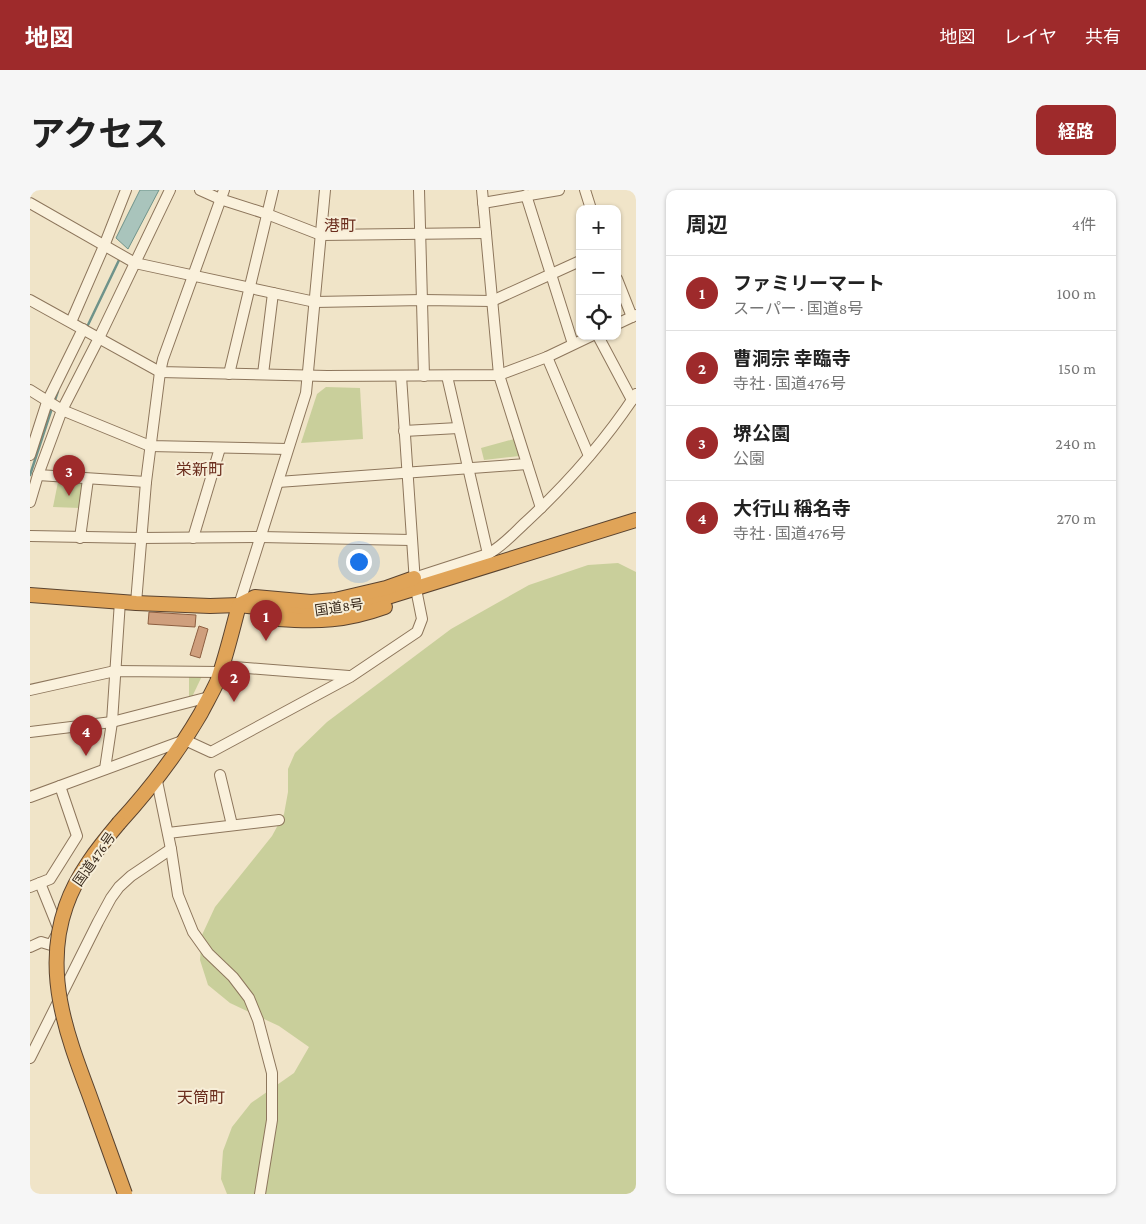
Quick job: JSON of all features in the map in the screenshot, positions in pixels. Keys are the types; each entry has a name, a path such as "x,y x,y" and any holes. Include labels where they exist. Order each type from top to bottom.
{"highway":[{"name":"国道8号","path":"30,595 136,603 210,606 239,605 285,610 338,610 368,603 490,559 528,554 636,520"},
{"path":"386,588 416,588 367,614 338,620 308,621 262,618 251,615 239,605 255,597 311,602 335,600 386,588"},
{"name":"国道476号","path":"125,1194 66,1029 58,993 55,959 60,925 73,888 92,857 156,781 186,740 209,697 221,669 239,605"}],"street":[{"path":"71,322 126,190"},
{"path":"30,502 62,410 170,190"},
{"path":"200,190 222,195 321,235 486,233"},
{"path":"228,374 273,190"},
{"path":"239,605 306,393 325,190"},
{"path":"419,190 424,376"},
{"path":"482,190 499,375 541,508"},
{"path":"483,203 558,190"},
{"path":"585,190 591,205"},
{"path":"136,603 146,482 160,372 192,276 222,195"},
{"path":"526,195 573,344"},
{"path":"30,203 135,263 315,302 492,301 576,263"},
{"path":"621,288 634,316 621,322"},
{"path":"263,374 273,293"},
{"path":"30,300 160,372 308,376 499,375 547,357 582,340"},
{"path":"30,455 47,402 83,329"},
{"path":"416,588 490,559 574,475 635,397 600,340"},
{"path":"547,357 589,456"},
{"path":"30,797 186,740 211,752 350,676 417,632 422,619 416,588 411,540 401,376"},
{"path":"447,376 490,559"},
{"path":"30,390 62,410 150,446 287,449"},
{"path":"404,430 458,428"},
{"path":"193,538 220,448"},
{"path":"278,482 527,464"},
{"path":"38,475 146,482"},
{"path":"80,538 88,479"},
{"path":"30,536 411,540"},
{"path":"105,768 112,722 120,602"},
{"path":"30,690 115,671 221,669 350,676"},
{"path":"30,732 112,722 209,697"},
{"path":"220,775 232,825"},
{"path":"156,781 168,833 178,895 193,932 208,953 234,977 249,998 258,1020 272,1073 272,1120 260,1194"},
{"path":"30,887 50,879 77,836 60,786"},
{"path":"168,833 279,820"},
{"path":"30,1058 111,898 131,876 171,849"},
{"path":"30,947 41,942 51,945 59,930 40,883"}],"green space":[{"path":"326,387 360,388 363,439 301,443 317,394"},
{"path":"514,439 520,456 484,460 481,448"},
{"path":"58,482 83,484 80,508 53,507"},
{"path":"618,563 636,572 636,1194 227,1194 221,1179 223,1151 232,1127 251,1103 294,1073 309,1047 279,1026 230,1003 208,985 200,960 202,935 215,907 272,836 284,814 288,792 288,769 295,753 327,722 451,629 529,585 588,565"},
{"path":"189,676 202,676 192,697 189,697"}],"water":[{"path":"140,190 159,190 128,249 116,238"}],"building":[{"path":"149,612 196,615 195,627 148,624"},
{"path":"199,626 208,629 200,658 190,655"}],"waterway":[{"path":"87,327 120,258"},
{"path":"54,403 58,391"},
{"path":"30,475 52,408"}],"place":[{"name":"堺公園","path":"69,496"},
{"name":"ファミリーマート","path":"266,641"},
{"name":"曹洞宗 幸臨寺","path":"234,702"},
{"name":"大行山 稱名寺","path":"86,756"}],"district":[{"name":"港町","path":"340,225"},
{"name":"栄新町","path":"200,469"},
{"name":"天筒町","path":"201,1097"}]}
